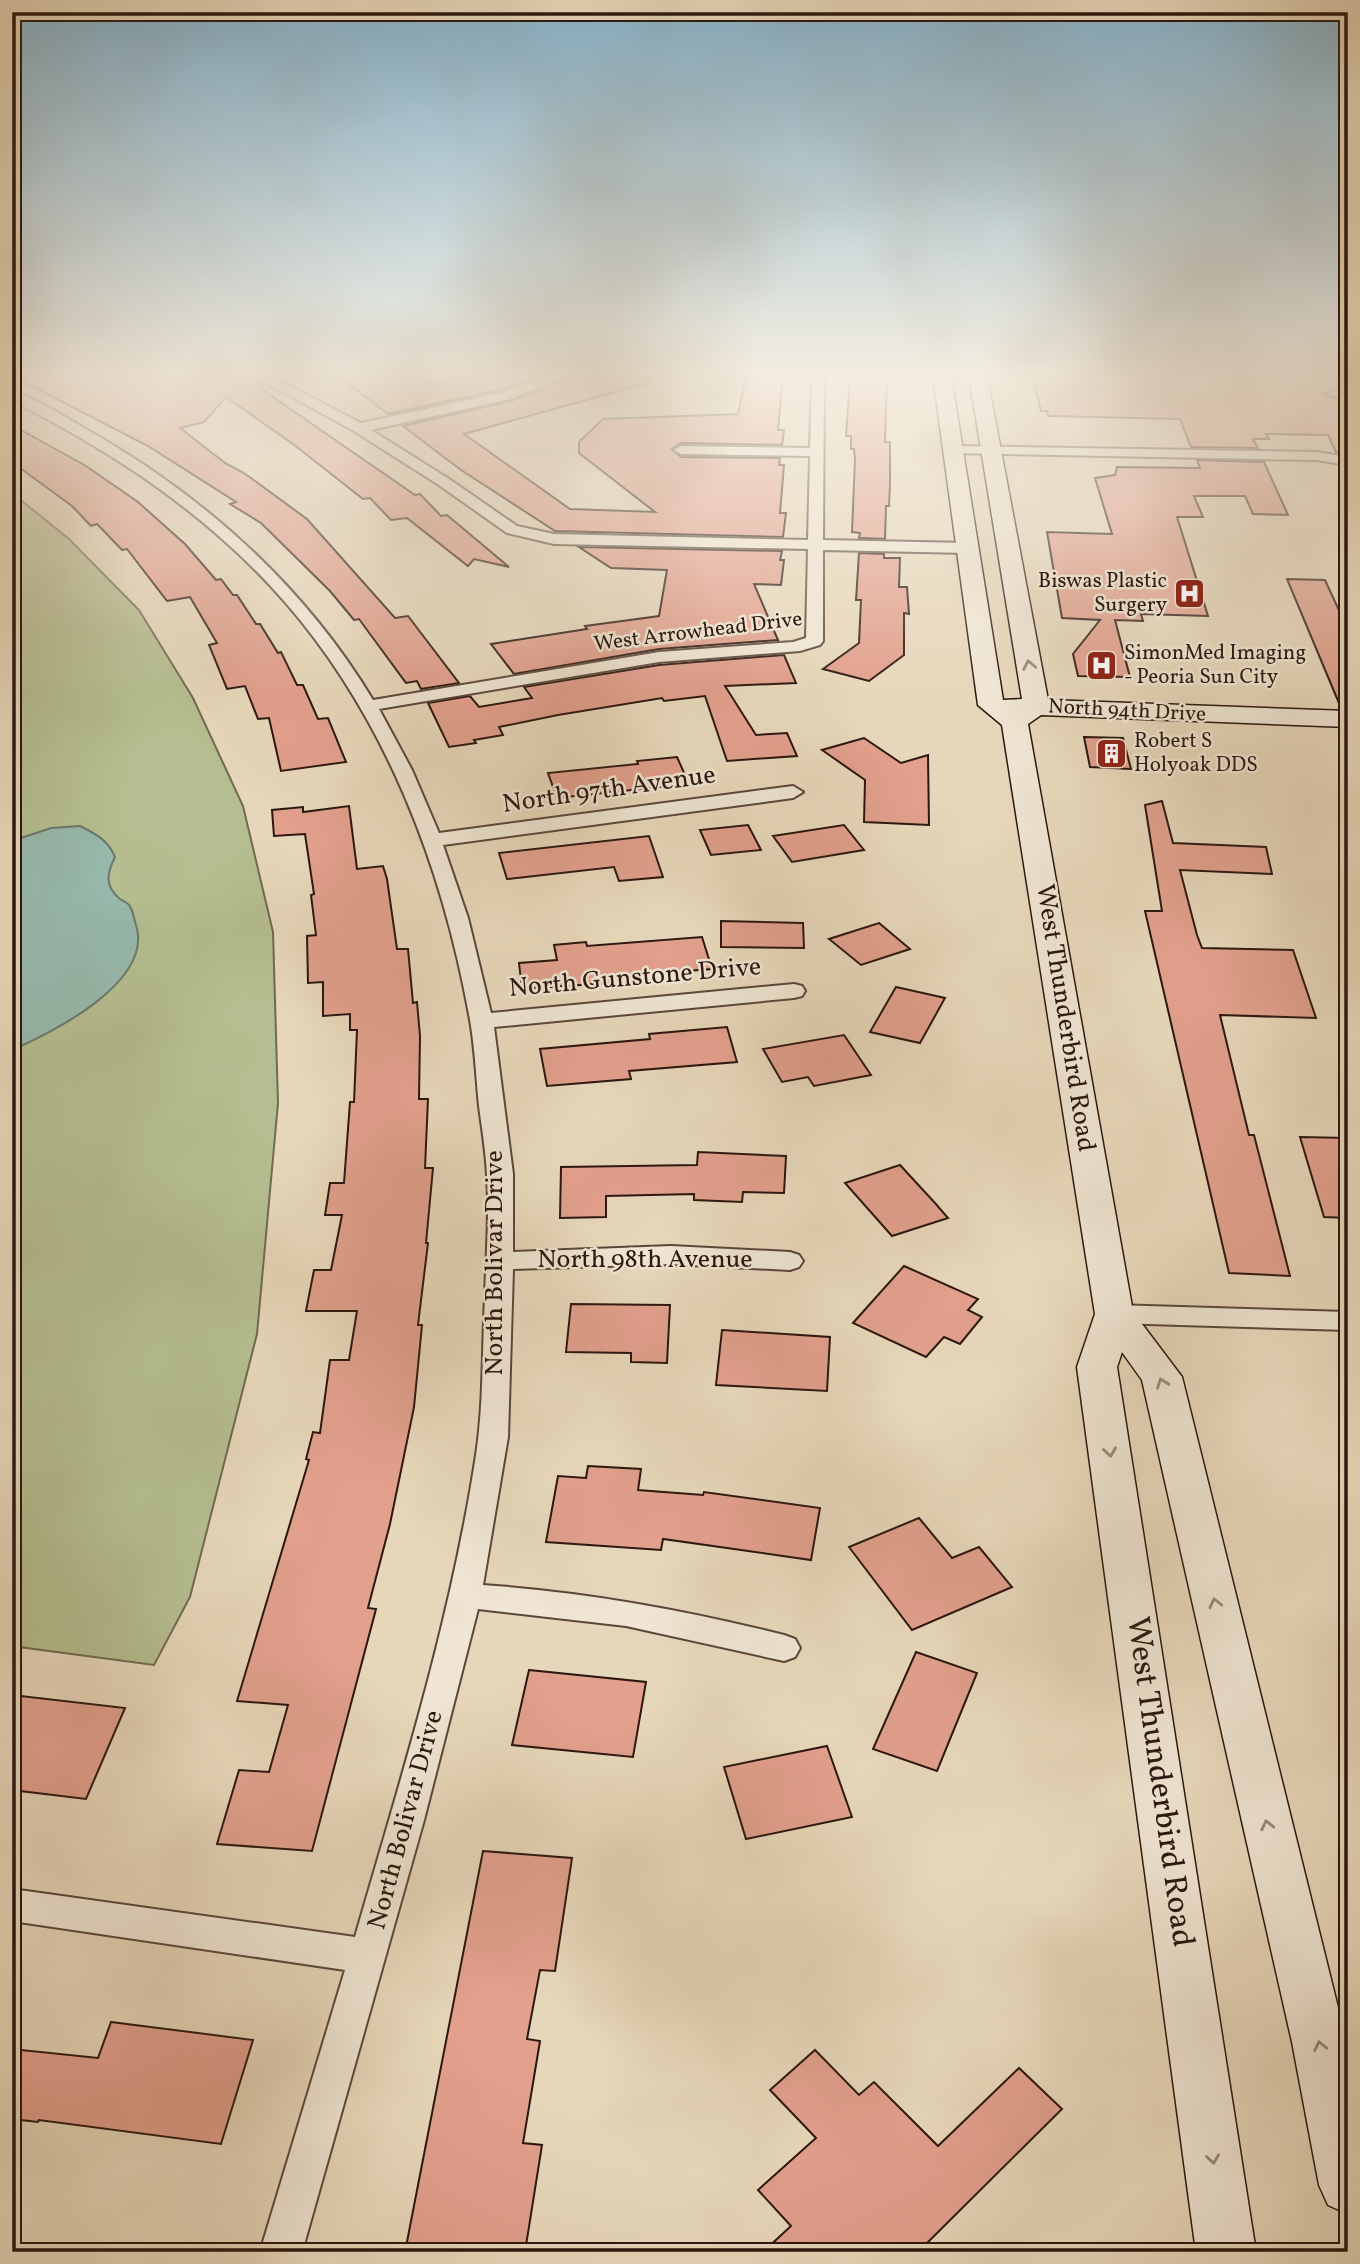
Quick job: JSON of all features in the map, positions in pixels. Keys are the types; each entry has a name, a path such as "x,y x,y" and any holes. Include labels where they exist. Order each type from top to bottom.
{"main road":[{"name":"West Thunderbird Road","path":"957,482 967,548 1014,711 1114,1314 1097,1367 1226,2252"},
{"name":"West Thunderbird Road","path":"997,482 1017,606 1014,711"},
{"path":"967,548 984,552 996,585 1017,606"},
{"name":"North 94th Drive","path":"1014,711 1340,727"},
{"name":"West Thunderbird Road","path":"1114,1314 1162,1377 1319,2042 1348,2185"}],"street":[{"name":"North Bolivar Drive","path":"160,482 237,544 285,592 324,639 367,706 403,773 433,840 460,926 481,1021 500,1174 500,1261 492,1450 466,1596 419,1779 281,2252"},
{"path":"443,482 512,530 554,539 967,548"},
{"name":"West Arrowhead Drive","path":"367,706 659,657 794,647 814,641 817,482"},
{"name":"North 97th Avenue","path":"433,840 793,792"},
{"name":"North Gunstone Drive","path":"481,1021 794,991"},
{"name":"North 98th Avenue","path":"500,1261 671,1255 790,1261"},
{"path":"1114,1314 1348,1321"},
{"path":"466,1596 530,1600 615,1611 704,1626 784,1648"},
{"path":"12,1905 368,1956"}],"green space":[{"path":"12,493 69,539 139,610 193,698 243,806 273,932 278,1103 257,1334 190,1597 154,1665 12,1646"}],"shaded area":[{"path":"80,826 105,842 115,857 110,868 109,884 115,894 132,909 138,946 130,966 115,985 96,1002 74,1018 12,1050 12,841 51,828"}],"building":[{"path":"39,482 109,482 138,502 185,544 216,580 221,579 233,595 237,595 278,653 281,652 297,685 303,685 318,719 328,718 346,762 281,771 269,718 258,719 245,686 227,689 209,645 217,643 190,597 167,601 127,549 122,550 97,524 91,526 72,506"},
{"path":"204,482 256,482 307,519 395,618 408,616 459,683 421,689 417,681 406,683 359,619 354,620 330,591 261,523 230,504 236,502"},
{"path":"341,482 396,482 415,495 420,494 441,516 447,515 509,567 474,559 468,566 407,518 391,520 370,498 363,499"},
{"path":"479,482 531,482 570,509 655,512 616,482 783,482 780,513 786,513 783,537 555,531"},
{"path":"854,482 890,482 885,539 859,538 860,533 852,532"},
{"path":"1096,482 1273,482 1288,515 1253,514 1245,496 1194,496 1203,517 1177,517 1208,616 1141,614 1143,621 1115,620 1130,677 1078,676 1073,654 1100,620 1062,618 1047,532 1112,534"},
{"path":"579,547 782,551 780,560 784,560 781,585 754,584 778,640 659,649 514,674 491,644 587,629 585,626 659,616 667,570 611,568"},
{"path":"859,553 900,558 899,587 907,587 909,614 904,613 904,655 869,681 823,669 859,643 861,600 856,600"},
{"path":"1287,579 1325,580 1348,630 1348,708 1341,708"},
{"path":"784,655 796,683 725,686 756,735 787,733 797,756 727,761 705,696 664,701 662,698 558,715 499,727 503,735 449,747 428,703 470,696 479,707 532,698 524,687 659,665"},
{"name":"Robert S Holyoak DDS","path":"1084,737 1123,738 1131,769 1090,767"},
{"path":"864,738 901,763 928,755 929,825 864,822 865,780 822,750"},
{"path":"677,757 689,784 557,798 548,773 638,764 637,761"},
{"path":"1162,801 1173,843 1266,847 1272,874 1180,870 1197,935 1202,948 1293,950 1316,1018 1220,1015 1249,1135 1254,1135 1290,1276 1229,1273 1145,911 1162,911 1145,805"},
{"path":"349,806 357,869 383,866 397,949 408,949 413,1003 417,1002 420,1036 419,1099 428,1099 425,1168 433,1168 428,1243 418,1325 422,1325 414,1407 390,1524 368,1608 376,1609 312,1851 217,1844 239,1770 269,1772 288,1705 237,1701 309,1460 306,1459 313,1432 320,1433 330,1360 349,1360 357,1311 306,1311 314,1270 331,1270 342,1215 325,1215 330,1183 344,1183 350,1102 354,1102 357,1030 350,1030 350,1014 323,1016 323,982 308,983 307,936 316,935 311,895 314,894 305,834 274,836 272,810 303,807 303,812"},
{"path":"748,825 761,850 711,855 700,830"},
{"path":"844,825 864,850 792,862 773,836"},
{"path":"649,836 663,877 619,881 614,867 507,879 499,853"},
{"path":"721,921 803,923 804,948 721,947"},
{"path":"879,923 910,949 861,965 829,939"},
{"path":"702,937 712,969 608,977 609,983 522,989 519,963 557,960 554,945 586,942 587,946"},
{"path":"896,987 945,998 920,1043 870,1032"},
{"path":"727,1027 737,1062 629,1071 631,1079 547,1086 540,1049 650,1039 649,1034"},
{"path":"844,1035 871,1075 814,1086 808,1077 782,1082 763,1049"},
{"path":"1300,1137 1348,1138 1348,1218 1324,1217"},
{"path":"698,1152 786,1156 784,1193 743,1192 742,1202 694,1200 694,1194 606,1196 606,1217 560,1218 561,1167 697,1165"},
{"path":"900,1165 948,1218 892,1236 845,1183"},
{"path":"904,1266 978,1299 968,1310 982,1317 960,1344 944,1337 926,1357 853,1323"},
{"path":"571,1304 670,1305 667,1363 631,1362 631,1353 566,1352"},
{"path":"722,1330 830,1337 827,1391 716,1385"},
{"path":"588,1466 641,1469 638,1490 703,1495 704,1492 820,1508 811,1560 663,1539 661,1550 546,1542 558,1476 586,1478"},
{"path":"919,1518 952,1558 979,1547 1012,1587 912,1630 849,1547"},
{"path":"916,1652 977,1673 937,1771 873,1749"},
{"path":"529,1670 646,1682 633,1757 512,1745"},
{"path":"12,1695 125,1708 86,1799 12,1790"},
{"path":"827,1746 852,1817 746,1839 724,1767"},
{"path":"483,1851 572,1858 555,1971 540,1970 527,2039 540,2041 523,2143 542,2145 525,2252 405,2252"},
{"path":"111,2022 253,2040 221,2144 39,2120 12,2119 12,2049 98,2058"},
{"path":"815,2050 859,2095 874,2082 938,2146 1019,2068 1062,2109 918,2252 763,2252 791,2226 758,2190 816,2138 770,2090"}],"place":[{"name":"Biswas Plastic Surgery","path":"1190,593"},
{"name":"SimonMed Imaging - Peoria Sun City","path":"1101,665"},
{"name":"Robert S Holyoak DDS","path":"1111,753"}]}
